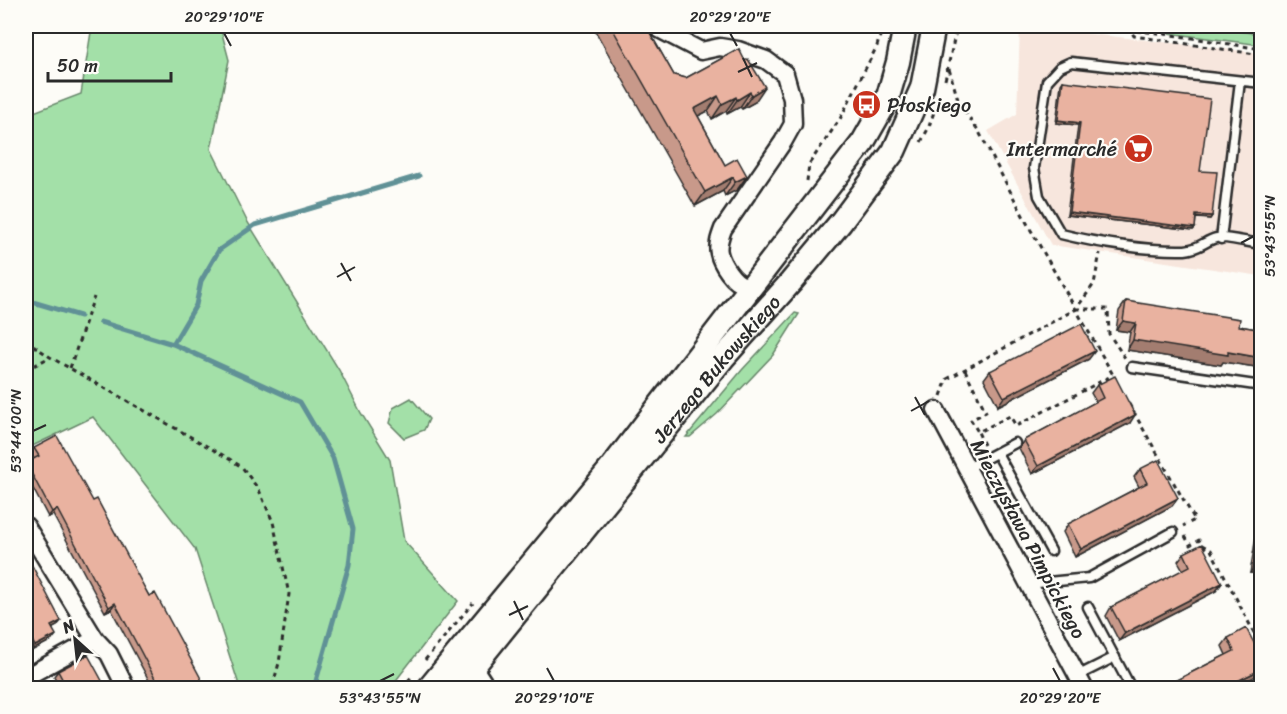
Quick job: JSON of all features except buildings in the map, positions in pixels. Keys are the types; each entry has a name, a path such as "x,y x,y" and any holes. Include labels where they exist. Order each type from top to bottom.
{"street":[{"name":"Jerzego Bukowskiego","path":"456,688 466,661 612,467 863,142 887,100 905,26"},
{"name":"Jerzego Bukowskiego","path":"423,679 466,661 841,222 894,151 922,88 934,26"},
{"path":"659,29 701,51 720,47 766,60 785,74 792,99 793,124 723,230 718,242 719,253 725,267 741,284 746,286 754,284"},
{"path":"730,194 738,209"},
{"name":"Mieczysława Pimpickiego","path":"936,410 1080,682"},
{"path":"26,526 95,639 109,654 126,688"},
{"path":"26,677 95,639"},
{"path":"466,661 487,688"}],"lane":[{"path":"1262,83 1071,62 1060,67 1047,81 1034,168 1039,196 1061,234 1103,242 1171,250 1202,246 1216,238 1262,244"},
{"path":"1221,239 1240,81"},
{"path":"1132,367 1262,386"},
{"path":"966,469 1015,443"},
{"path":"994,455 1051,551"},
{"path":"1028,584 1089,578 1173,532"},
{"path":"1088,607 1131,688"},
{"path":"1080,682 1115,657"}],"path":[{"path":"806,188 809,164 840,119 877,46 883,26"},
{"path":"957,26 949,68 959,103 978,130 1028,225 1119,385"},
{"path":"1047,26 1076,30 1106,28 1262,49"},
{"path":"1128,26 1134,36 1262,55"},
{"path":"936,410 947,379 1076,309 1094,284 1103,242"},
{"path":"70,368 94,297"},
{"path":"1076,309 1108,309 1109,334 1119,352 1132,367"},
{"path":"26,340 50,357 242,467 259,490 273,522 288,594 279,663 272,688"},
{"path":"26,370 50,357"},
{"path":"965,370 986,412 971,420 994,455"},
{"path":"978,432 1010,416 1016,426 1113,375"},
{"path":"1125,395 1195,520 1181,527 1190,545 1199,540 1202,545 1211,550 1262,648"},
{"path":"424,661 469,606 477,601"},
{"path":"402,688 423,679"}],"shaded area":[{"path":"1020,26 1261,53 1261,276 1051,245 988,131 1017,114"}],"green space":[{"path":"92,26 220,26 229,60 211,149 247,221 339,370 361,413 390,460 404,541 458,601 390,688 240,688 195,549 93,417 26,449 26,115 81,94"},
{"path":"1137,26 1193,26 1261,34 1261,45 1137,29"},
{"path":"795,313 799,314 773,355 717,414 690,437 686,437 742,370"},
{"path":"411,398 429,419 424,430 404,438 389,423 393,408"}],"waterway":[{"path":"173,344 196,305 201,281 219,250 255,225 419,176"},
{"path":"26,300 80,316"},
{"path":"100,322 173,344 300,402 333,458 353,529 349,565 314,688"}],"place":[{"name":"Płoskiego","path":"866,105"},
{"name":"Intermarché","path":"1138,149"}]}
